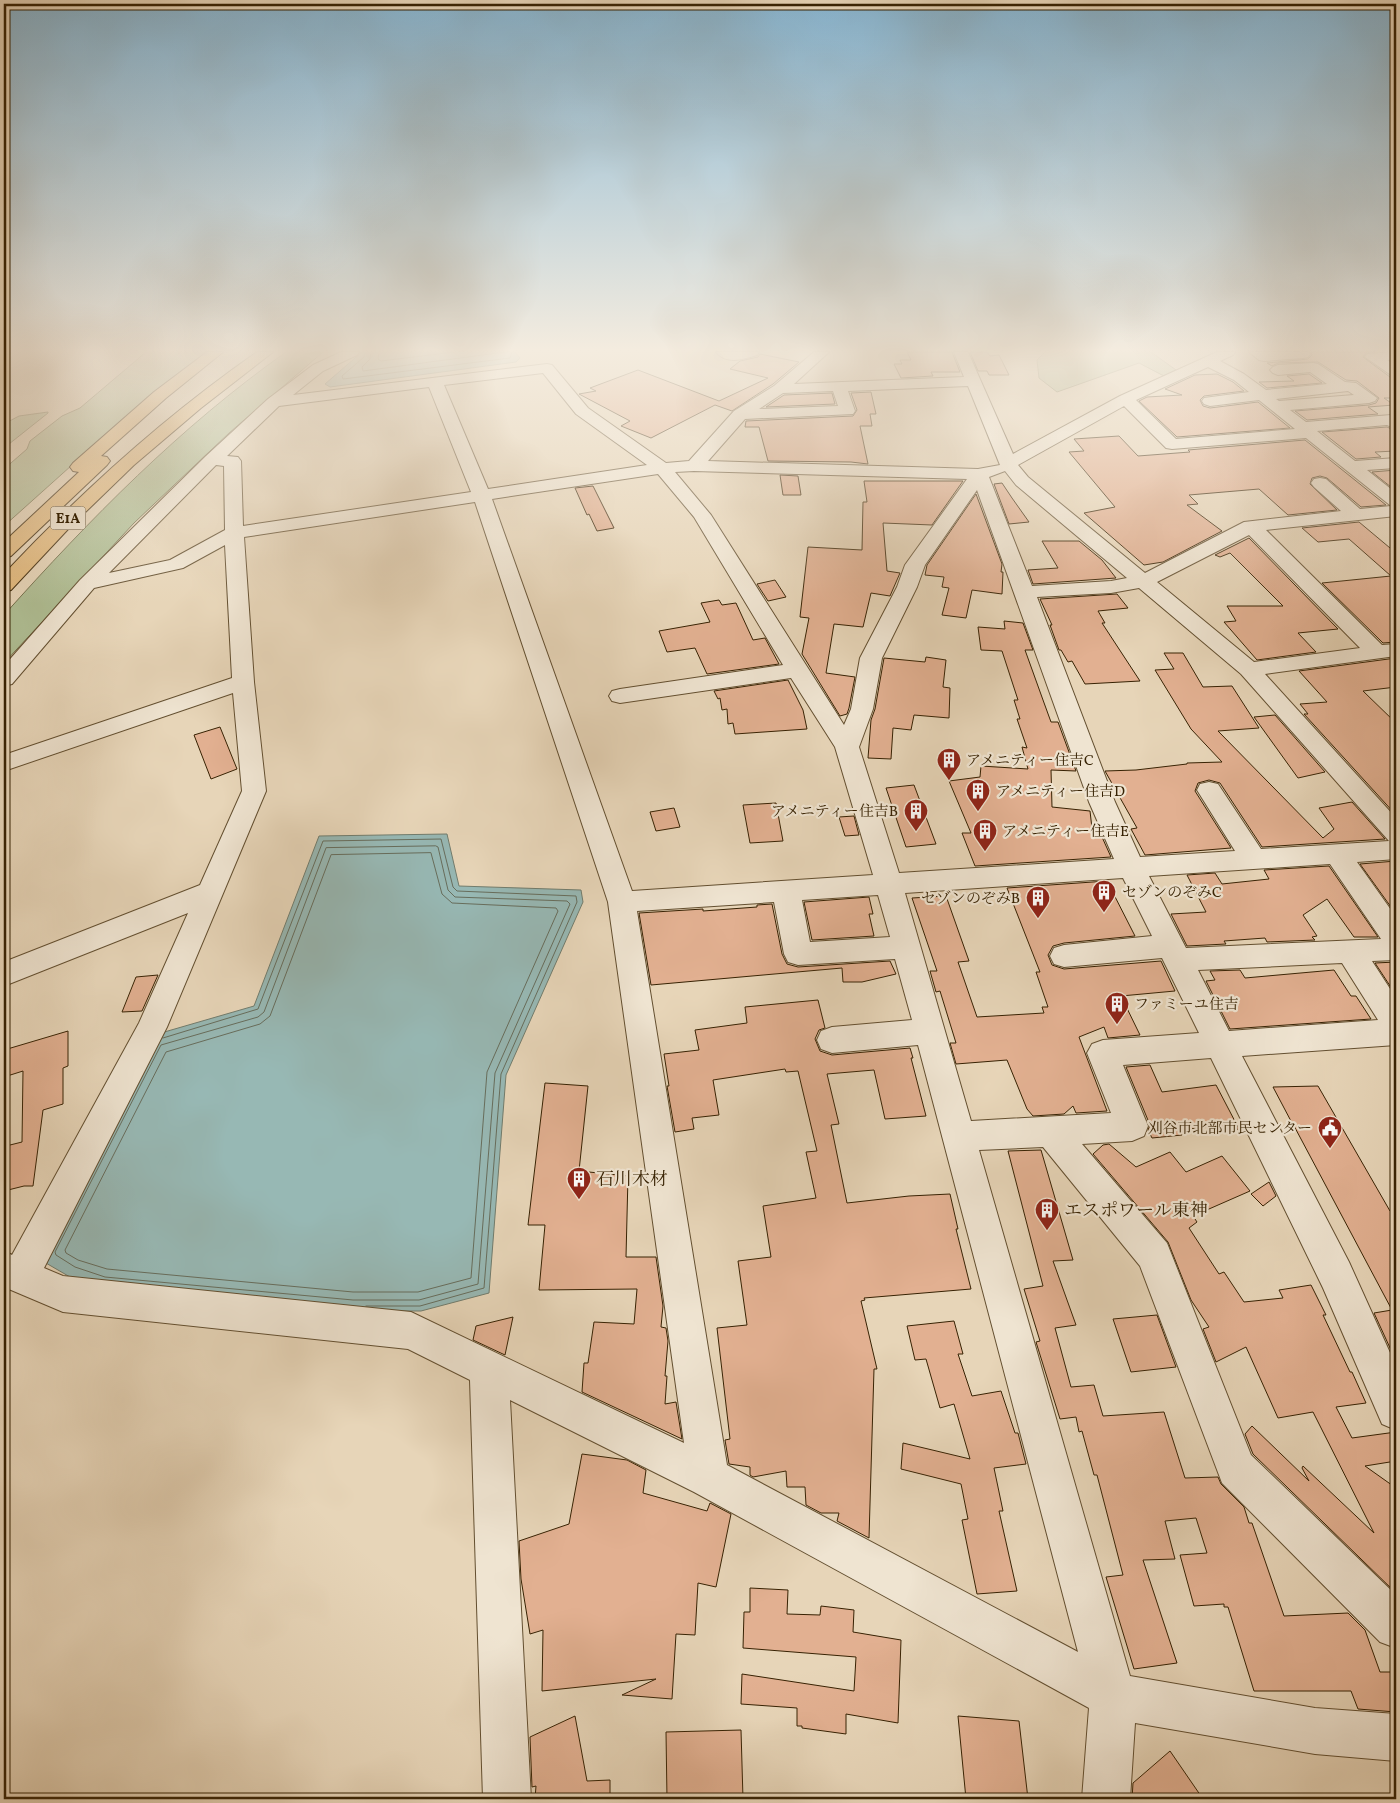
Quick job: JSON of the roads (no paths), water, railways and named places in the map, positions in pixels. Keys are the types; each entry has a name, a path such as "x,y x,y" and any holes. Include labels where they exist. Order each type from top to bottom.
{"highway":[{"path":"4,539 64,480 114,436"},
{"name":"E1A","path":"4,552 52,505 131,436"},
{"name":"E1A","path":"4,586 78,508 135,454 158,436"}],"street":[{"path":"4,679 88,584 238,436"},
{"path":"458,436 482,494 622,902 709,1477"},
{"path":"617,436 662,468 702,515 847,748 889,884 960,1136 1112,1696 1106,1799"},
{"path":"694,466 720,436"},
{"path":"997,436 1009,464 1022,481 1249,669 1396,834"},
{"path":"88,584 176,564 234,533 482,494 662,468 694,466 890,470 979,474 1009,464 1059,436"},
{"path":"1164,436 1172,444 1271,436"},
{"path":"1315,436 1396,502"},
{"path":"212,460 232,461 234,533 244,682 254,791 152,1027 12,1272 63,1294 412,1331 709,1477 1112,1696 1315,1731 1396,1738"},
{"path":"1351,466 1393,466"},
{"path":"979,474 998,518 1102,802 1131,867 1218,1044 1336,1275 1396,1410"},
{"path":"847,748 862,709 871,658 907,587 915,565 979,474"},
{"path":"1320,483 1356,515"},
{"path":"1025,592 1111,587 1144,581 1250,526 1396,511"},
{"path":"1250,526 1386,651"},
{"path":"1249,669 1386,651"},
{"path":"620,696 797,670"},
{"path":"4,763 244,682"},
{"path":"1209,790 1253,859"},
{"path":"622,902 1396,850"},
{"path":"1336,853 1396,938"},
{"path":"786,890 798,954 906,947"},
{"path":"4,974 211,892"},
{"path":"1064,956 1350,952 1396,949"},
{"path":"1350,952 1396,1023"},
{"path":"832,1040 930,1031"},
{"path":"960,1136 1132,1126 1103,1053 1396,1032"},
{"path":"1051,1132 1154,1255 1236,1469 1396,1626"},
{"path":"489,1369 507,1799"}],"water":[{"path":"447,834 459,886 581,890 583,902 506,1075 489,1293 421,1311 352,1311 70,1277 39,1259 154,1035 254,1006 319,836"}],"place":[{"name":"アメニティー住吉C","path":"949,781"},
{"name":"アメニティー住吉D","path":"978,812"},
{"name":"アメニティー住吉B","path":"916,832"},
{"name":"アメニティー住吉E","path":"985,852"},
{"name":"セゾンのぞみC","path":"1104,913"},
{"name":"セゾンのぞみB","path":"1038,919"},
{"name":"ファミーユ住吉","path":"1117,1025"},
{"name":"刈谷市北部市民センター","path":"1330,1149"},
{"name":"石川木材","path":"579,1200"},
{"name":"エスポワール東神","path":"1047,1231"}]}
